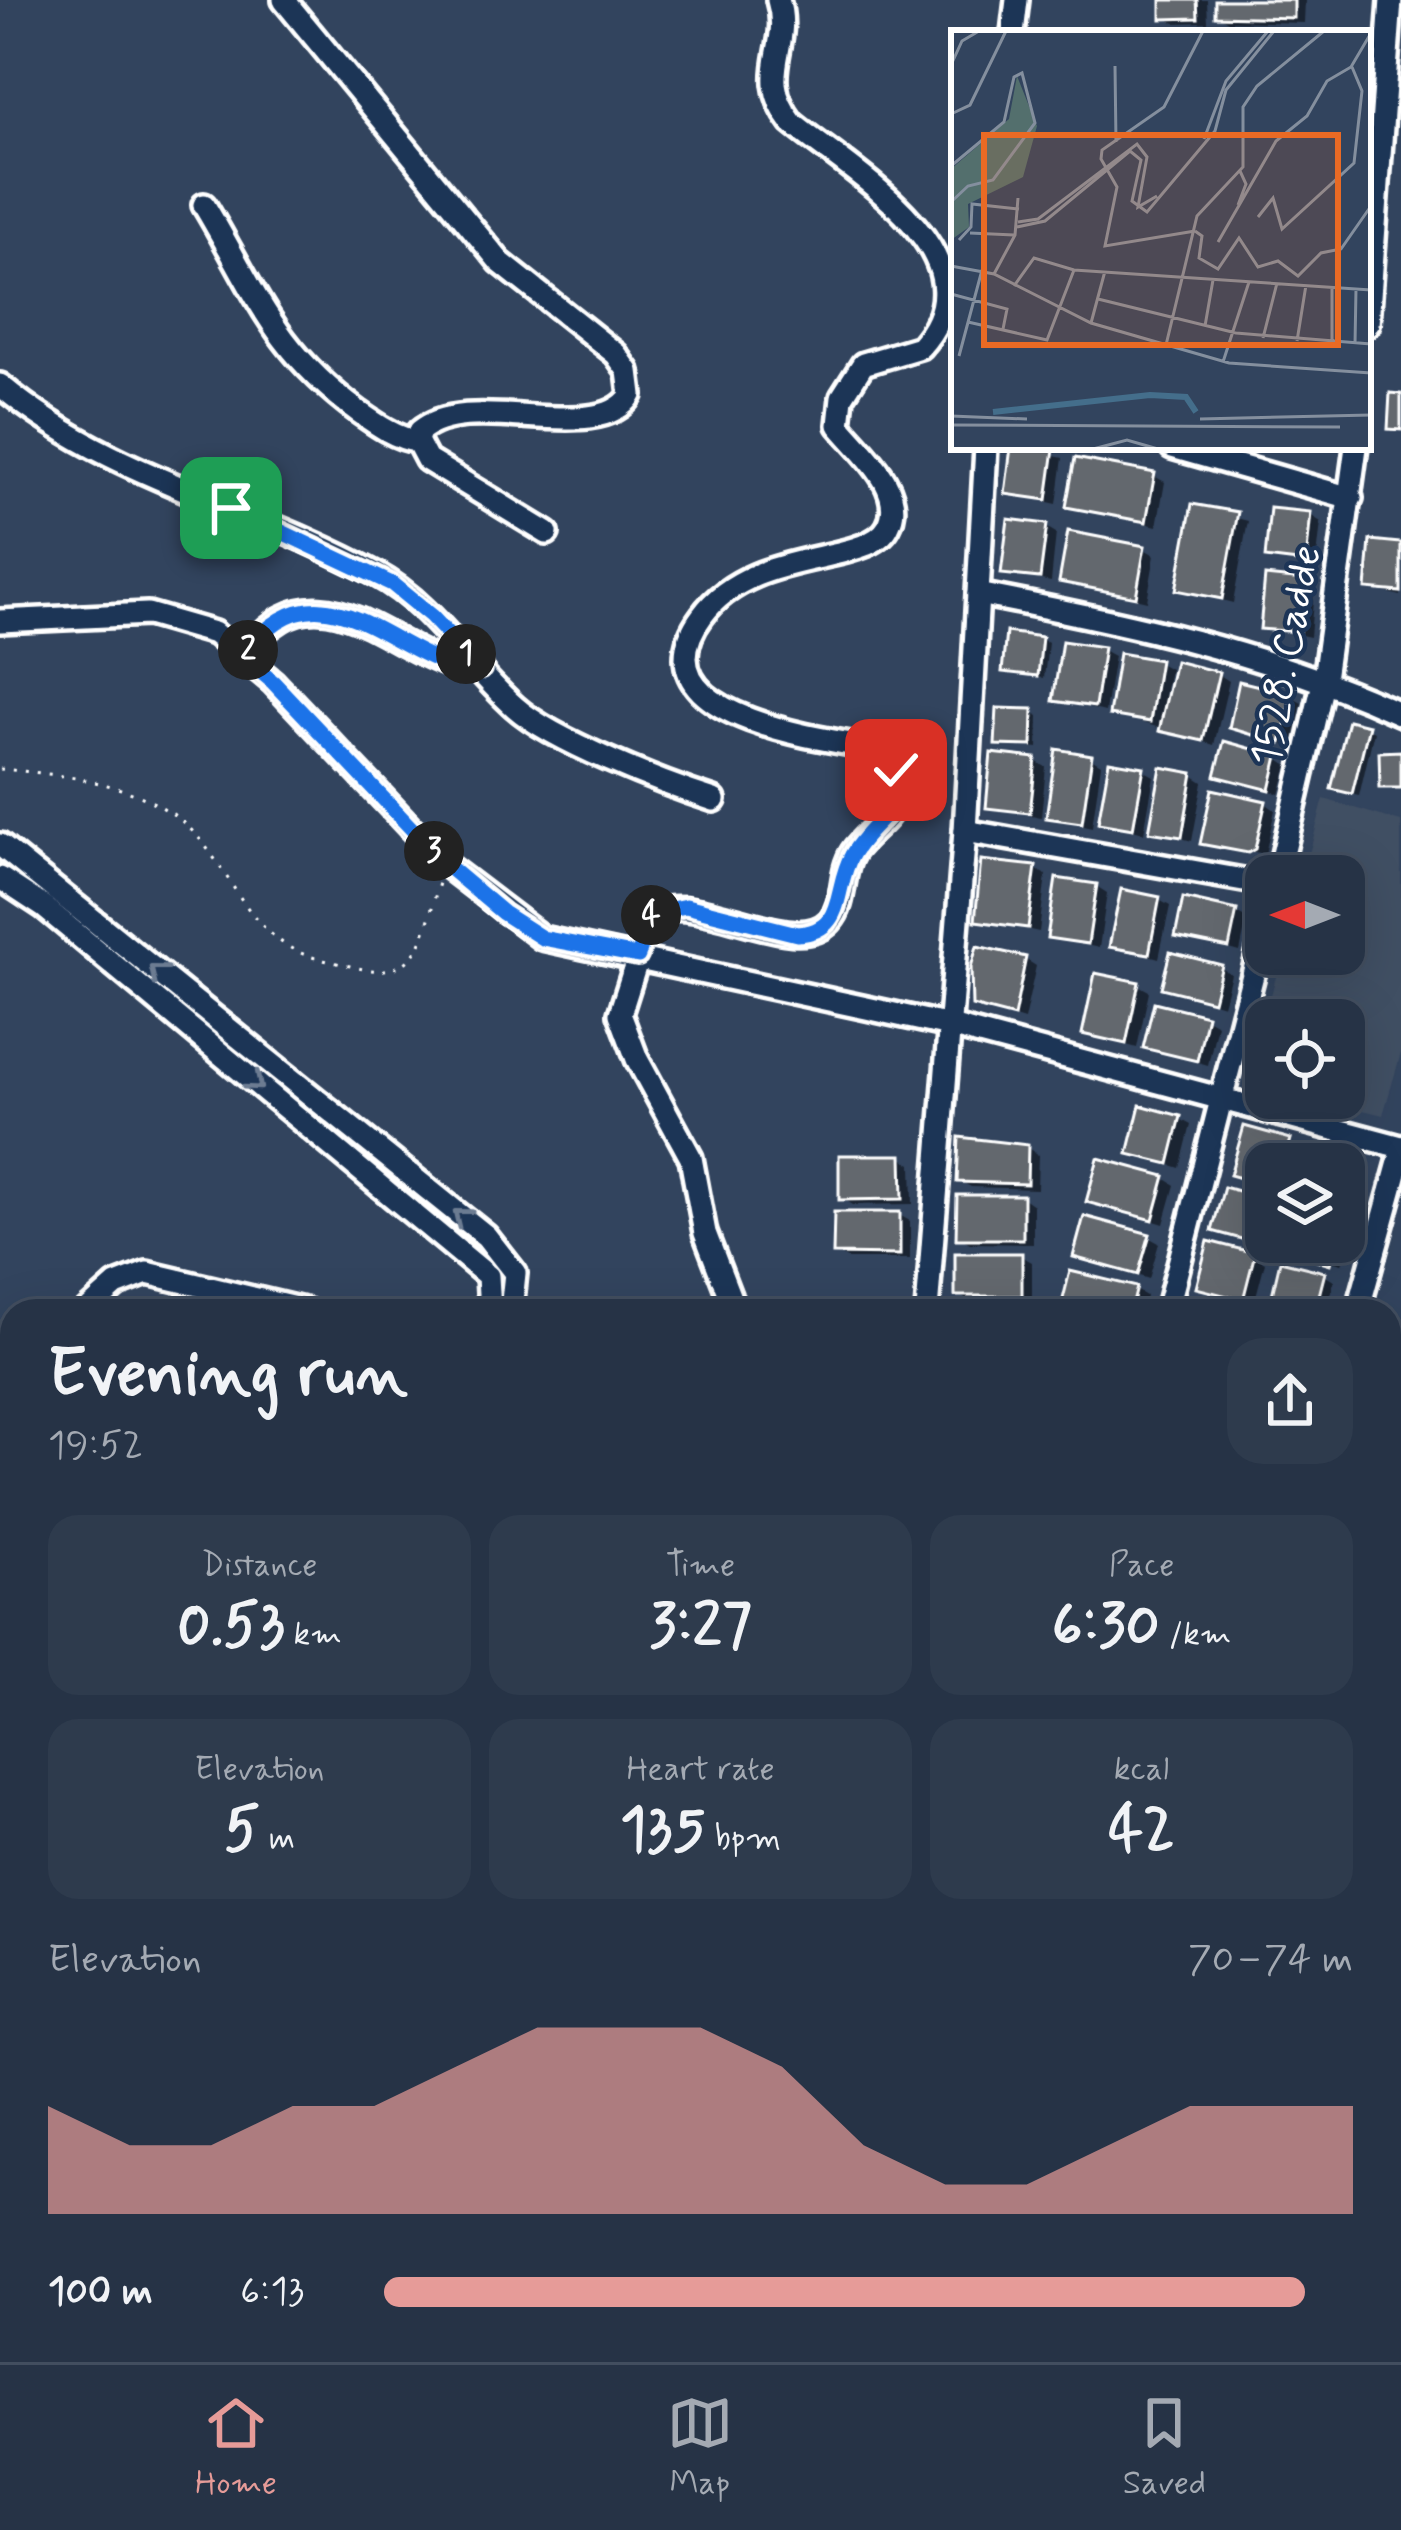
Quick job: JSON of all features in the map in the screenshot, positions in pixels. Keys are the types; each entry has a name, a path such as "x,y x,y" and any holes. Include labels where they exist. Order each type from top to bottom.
{"street":[{"path":"284,0 478,238 524,284 607,345 631,381 627,402 613,410 557,417 454,414 424,426 417,441"},
{"path":"730,1299 705,1233 691,1158 637,1059 620,1014 652,913 676,906 797,934 822,928 837,910 848,861 899,795 896,770 882,752 732,715 697,688 687,667 687,647 697,623 728,589 769,568 862,548 884,534 892,517 892,497 839,425 842,397 863,364 920,347 936,320 942,296 936,254 919,227 792,123 780,105 772,72 782,31 778,0"},
{"path":"1013,30 1017,0"},
{"path":"1371,270 1391,170 1380,42 1391,0"},
{"path":"204,205 277,336 320,382 373,422 417,441 427,460 440,470 547,532"},
{"path":"0,385 60,429 392,584 431,616 511,704 535,722 677,788 714,800"},
{"path":"928,1299 965,831 986,450"},
{"path":"1183,450 1352,498"},
{"name":"1528. Cadde","path":"1283,855 1324,679 1356,450"},
{"path":"978,594 1182,637 1324,679 1401,714"},
{"path":"243,657 257,637 282,620 329,613 370,621 462,670 481,669"},
{"path":"0,621 148,614 214,633 273,682 446,865 542,938 950,1026 1221,1097 1401,1151 1361,1299"},
{"path":"965,831 1245,880"},
{"path":"0,845 485,1237 515,1273 513,1299"},
{"path":"0,878 44,907 488,1276 489,1299"},
{"path":"1170,1299 1253,975"},
{"path":"100,1299 116,1285 147,1273 257,1299"}],"path":[{"path":"0,769 115,788 164,808 212,850 253,916 275,938 299,953 374,973 390,972 412,958 446,865"}],"shaded area":[{"path":"1324,799 1401,822 1401,1053 1383,1115 1365,1110 1365,999 1270,999 1276,975 1365,975 1365,855 1309,855"}],"building":[{"path":"1161,0 1197,0 1198,18 1161,19"},
{"path":"1215,0 1294,0 1294,18 1215,16"},
{"path":"1390,393 1401,394 1401,430 1388,429"},
{"path":"1011,450 1054,450 1047,500 1005,494"},
{"path":"1075,458 1155,473 1146,522 1066,507"},
{"path":"1192,504 1238,512 1222,599 1176,590"},
{"path":"1270,508 1311,512 1306,563 1265,558"},
{"path":"1008,519 1047,524 1040,578 1001,574"},
{"path":"1068,531 1145,546 1136,597 1059,582"},
{"path":"1370,540 1401,543 1401,592 1366,589"},
{"path":"1265,576 1304,580 1299,632 1260,629"},
{"path":"1006,632 1042,637 1038,676 1002,672"},
{"path":"1062,641 1104,647 1095,707 1053,701"},
{"path":"1119,653 1160,660 1150,722 1109,715"},
{"path":"1175,661 1219,672 1203,741 1159,731"},
{"path":"1239,681 1292,694 1281,743 1229,728"},
{"path":"997,708 1033,709 1032,746 995,745"},
{"path":"1348,720 1369,725 1352,794 1331,789"},
{"path":"1224,741 1278,756 1270,790 1215,776"},
{"path":"1056,749 1092,755 1082,823 1046,818"},
{"path":"1401,751 1401,788 1380,788 1379,752"},
{"path":"991,753 1036,758 1030,813 986,808"},
{"path":"1109,761 1144,767 1133,829 1098,823"},
{"path":"1161,767 1193,773 1182,837 1149,832"},
{"path":"1212,789 1266,801 1255,849 1248,853 1200,844"},
{"path":"981,860 1036,866 1028,928 975,921"},
{"path":"1056,878 1097,884 1088,944 1047,938"},
{"path":"1121,889 1160,897 1149,954 1109,947"},
{"path":"1183,898 1237,910 1229,948 1175,937"},
{"path":"977,946 1026,957 1014,1017 972,1006 971,967"},
{"path":"1170,952 1222,965 1213,1001 1161,988"},
{"path":"1095,973 1139,982 1126,1044 1082,1034"},
{"path":"1154,1002 1207,1015 1197,1061 1143,1048"},
{"path":"1140,1105 1181,1116 1169,1164 1128,1154"},
{"path":"1244,1126 1291,1139 1290,1143 1245,1143 1245,1179 1230,1175"},
{"path":"959,1137 1028,1145 1027,1184 957,1182"},
{"path":"839,1155 902,1155 903,1199 839,1200"},
{"path":"1098,1158 1165,1176 1153,1220 1086,1202"},
{"path":"1224,1187 1245,1193 1245,1240 1212,1231"},
{"path":"957,1195 1023,1195 1023,1239 956,1239"},
{"path":"834,1212 900,1212 900,1255 833,1254"},
{"path":"1084,1216 1150,1234 1138,1275 1073,1257"},
{"path":"1208,1241 1245,1250 1245,1263 1252,1263 1243,1299 1196,1288"},
{"path":"955,1253 1022,1253 1022,1296 955,1296"},
{"path":"1280,1263 1325,1272 1318,1299 1271,1299"},
{"path":"1070,1271 1137,1287 1134,1299 1063,1299"}],"route":[{"path":"231,508 392,584 431,616 481,669 462,670 442,663 370,621 313,612 269,627 243,657 273,682 446,865 503,913 542,938 638,956 652,913 676,906 797,934 815,931 837,910 844,872 856,848 896,803 900,787 896,770"}]}
